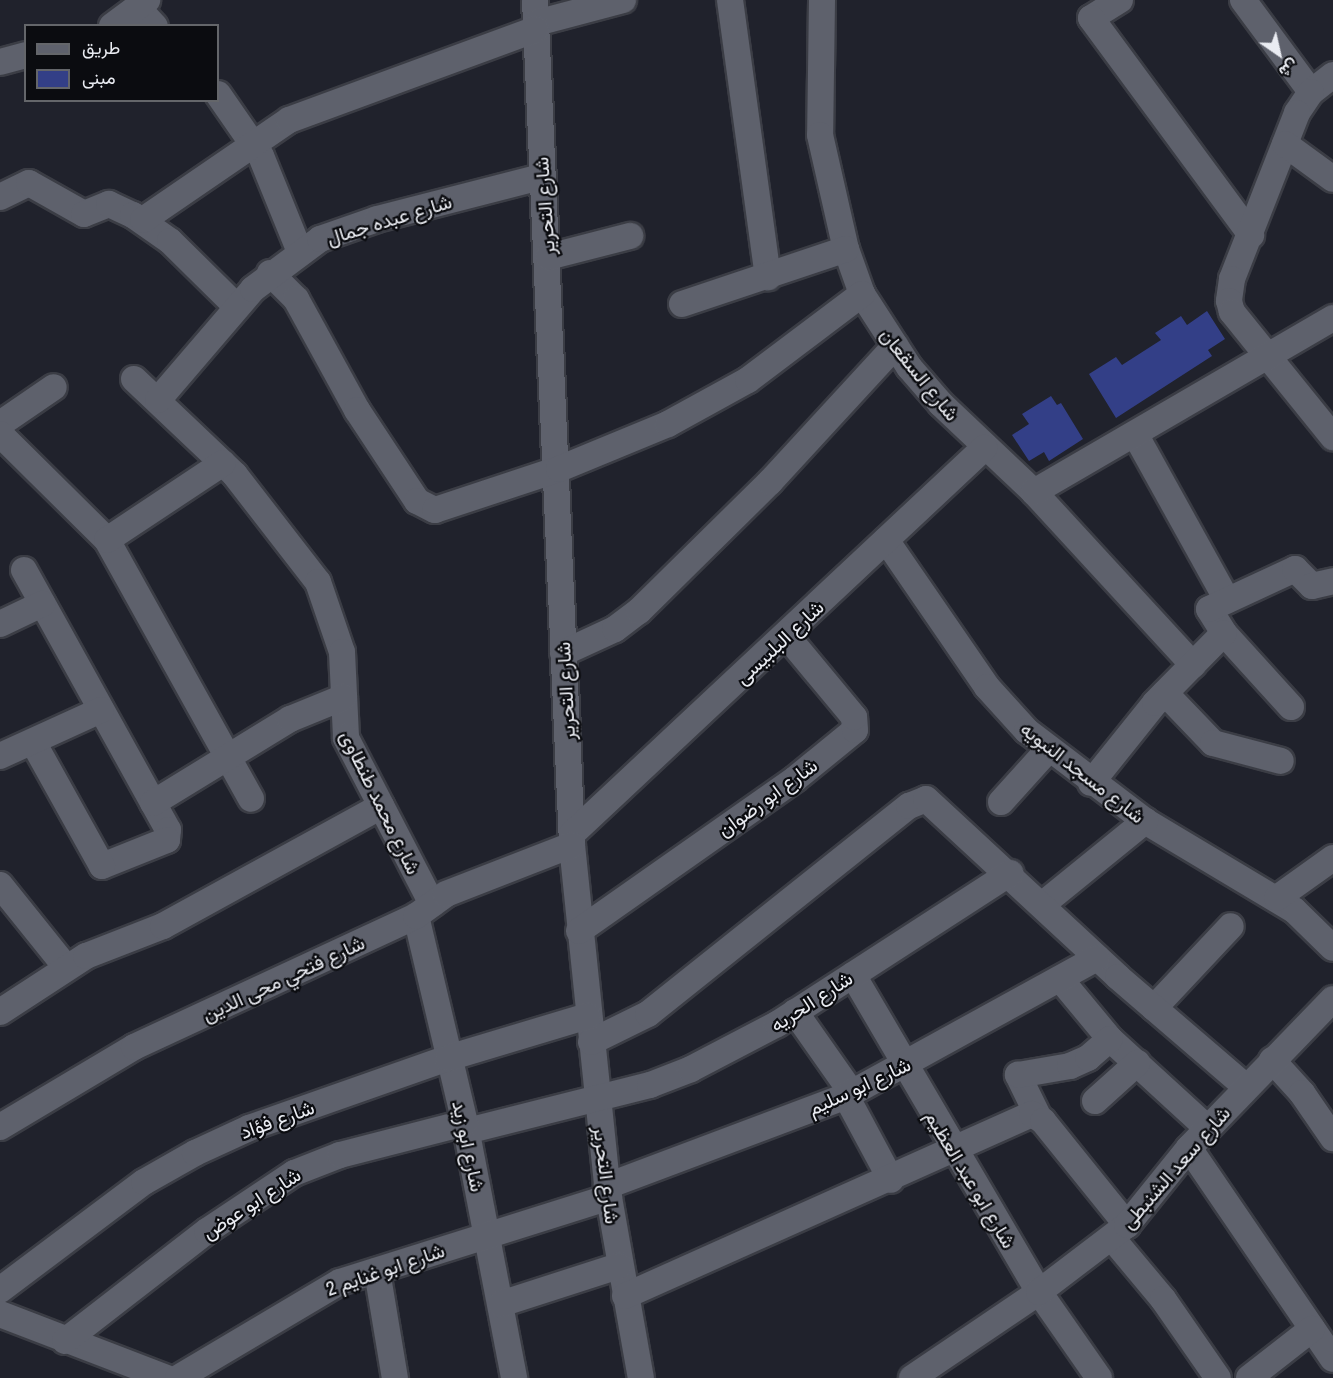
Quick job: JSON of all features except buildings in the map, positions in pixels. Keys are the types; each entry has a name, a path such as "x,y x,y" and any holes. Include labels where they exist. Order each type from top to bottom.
{"street":[{"path":"143,220 253,141 315,109 536,17 623,0"},
{"path":"729,0 768,277"},
{"name":"شارع السقعان","path":"822,0 820,135 846,249 862,294 895,346 984,448 1034,492 1193,665"},
{"path":"1120,0 1091,18 1251,235"},
{"path":"1244,0 1311,92"},
{"path":"115,24 142,3 154,24"},
{"name":"شارع التحرير","path":"536,17 540,177 548,256 559,469 563,653 579,931 608,1192 619,1266 641,1378"},
{"path":"0,62 24,56"},
{"path":"1333,75 1311,92 1285,144 1232,279 1229,301 1268,357 1333,437"},
{"path":"219,95 253,141 300,252"},
{"path":"1285,144 1333,179"},
{"name":"شارع عبده جمال","path":"158,400 237,307 270,273 320,239 377,219 540,177"},
{"path":"0,197 29,183 84,214 109,204 143,220 237,307"},
{"path":"548,256 630,236"},
{"path":"682,304 846,249"},
{"path":"270,273 296,299 357,410 425,507 445,509 626,444 709,403 786,354 862,294"},
{"path":"1034,492 1333,318"},
{"path":"563,653 615,629 639,611 770,482 895,346"},
{"name":"شارع محمد طنطاوى","path":"134,379 223,463 318,582 342,652 346,738 381,806 424,910"},
{"path":"0,424 54,387"},
{"path":"0,434 107,540 195,693 225,758 251,799"},
{"path":"1135,434 1219,603"},
{"name":"شارع البلبيسى","path":"572,839 984,448"},
{"path":"107,540 223,463"},
{"name":"شارع مسجد النبويه","path":"886,540 987,687 1048,750 1145,821 1277,898 1333,948"},
{"path":"24,570 168,830 167,840 102,866 33,742"},
{"path":"1291,707 1209,614 1219,603 1295,570 1311,586 1333,581"},
{"path":"0,624 42,604"},
{"path":"1091,783 1165,693 1224,633"},
{"name":"شارع ابو رضوان","path":"579,931 795,779 855,730 854,717 786,635"},
{"path":"1165,693 1213,743 1281,760"},
{"path":"153,803 307,710 344,697"},
{"path":"0,756 101,710"},
{"path":"1001,802 1048,750"},
{"path":"591,1042 648,1014 909,806 920,800 932,801 1043,904 1097,958 1246,1087"},
{"path":"0,1012 66,966 163,926 381,806"},
{"path":"1043,904 1145,821"},
{"name":"شارع فتحي محى الدين","path":"0,1127 134,1047 572,839"},
{"path":"1277,898 1333,858"},
{"name":"شارع الحريه","path":"597,1097 671,1078 795,1012 1010,873"},
{"path":"3,896 66,966"},
{"name":"شارع ابو زيد","path":"424,910 448,1058 466,1127 514,1378"},
{"path":"1154,1008 1231,926"},
{"name":"شارع ابو سليم","path":"608,1192 849,1094 905,1066 1097,958"},
{"name":"شارع ابو عبد العظيم","path":"853,975 954,1153 1086,1373"},
{"path":"1061,980 1110,1039 1207,1128"},
{"path":"795,1012 849,1094 891,1180"},
{"name":"شارع سعد الشنبطى","path":"926,1375 1119,1232 1207,1128 1246,1087 1272,1060 1328,1014"},
{"name":"شارع فؤاد","path":"0,1290 144,1182 195,1153 249,1128 448,1058 588,1016"},
{"path":"1110,1039 1070,1066 1018,1075 1038,1116 1218,1378"},
{"path":"1272,1060 1302,1093 1333,1138"},
{"path":"1095,1101 1137,1063"},
{"name":"شارع ابو عوض","path":"65,1341 207,1231 294,1173 340,1155 597,1097"},
{"path":"625,1296 954,1153 1025,1116 1038,1116"},
{"path":"1190,1148 1333,1359"},
{"name":"شارع ابو غنايم 2","path":"178,1378 320,1291 608,1192"},
{"path":"501,1304 619,1266"},
{"path":"377,1271 396,1378"},
{"path":"0,1314 65,1341 110,1370 167,1378"},
{"path":"1249,1378 1312,1329"}]}
